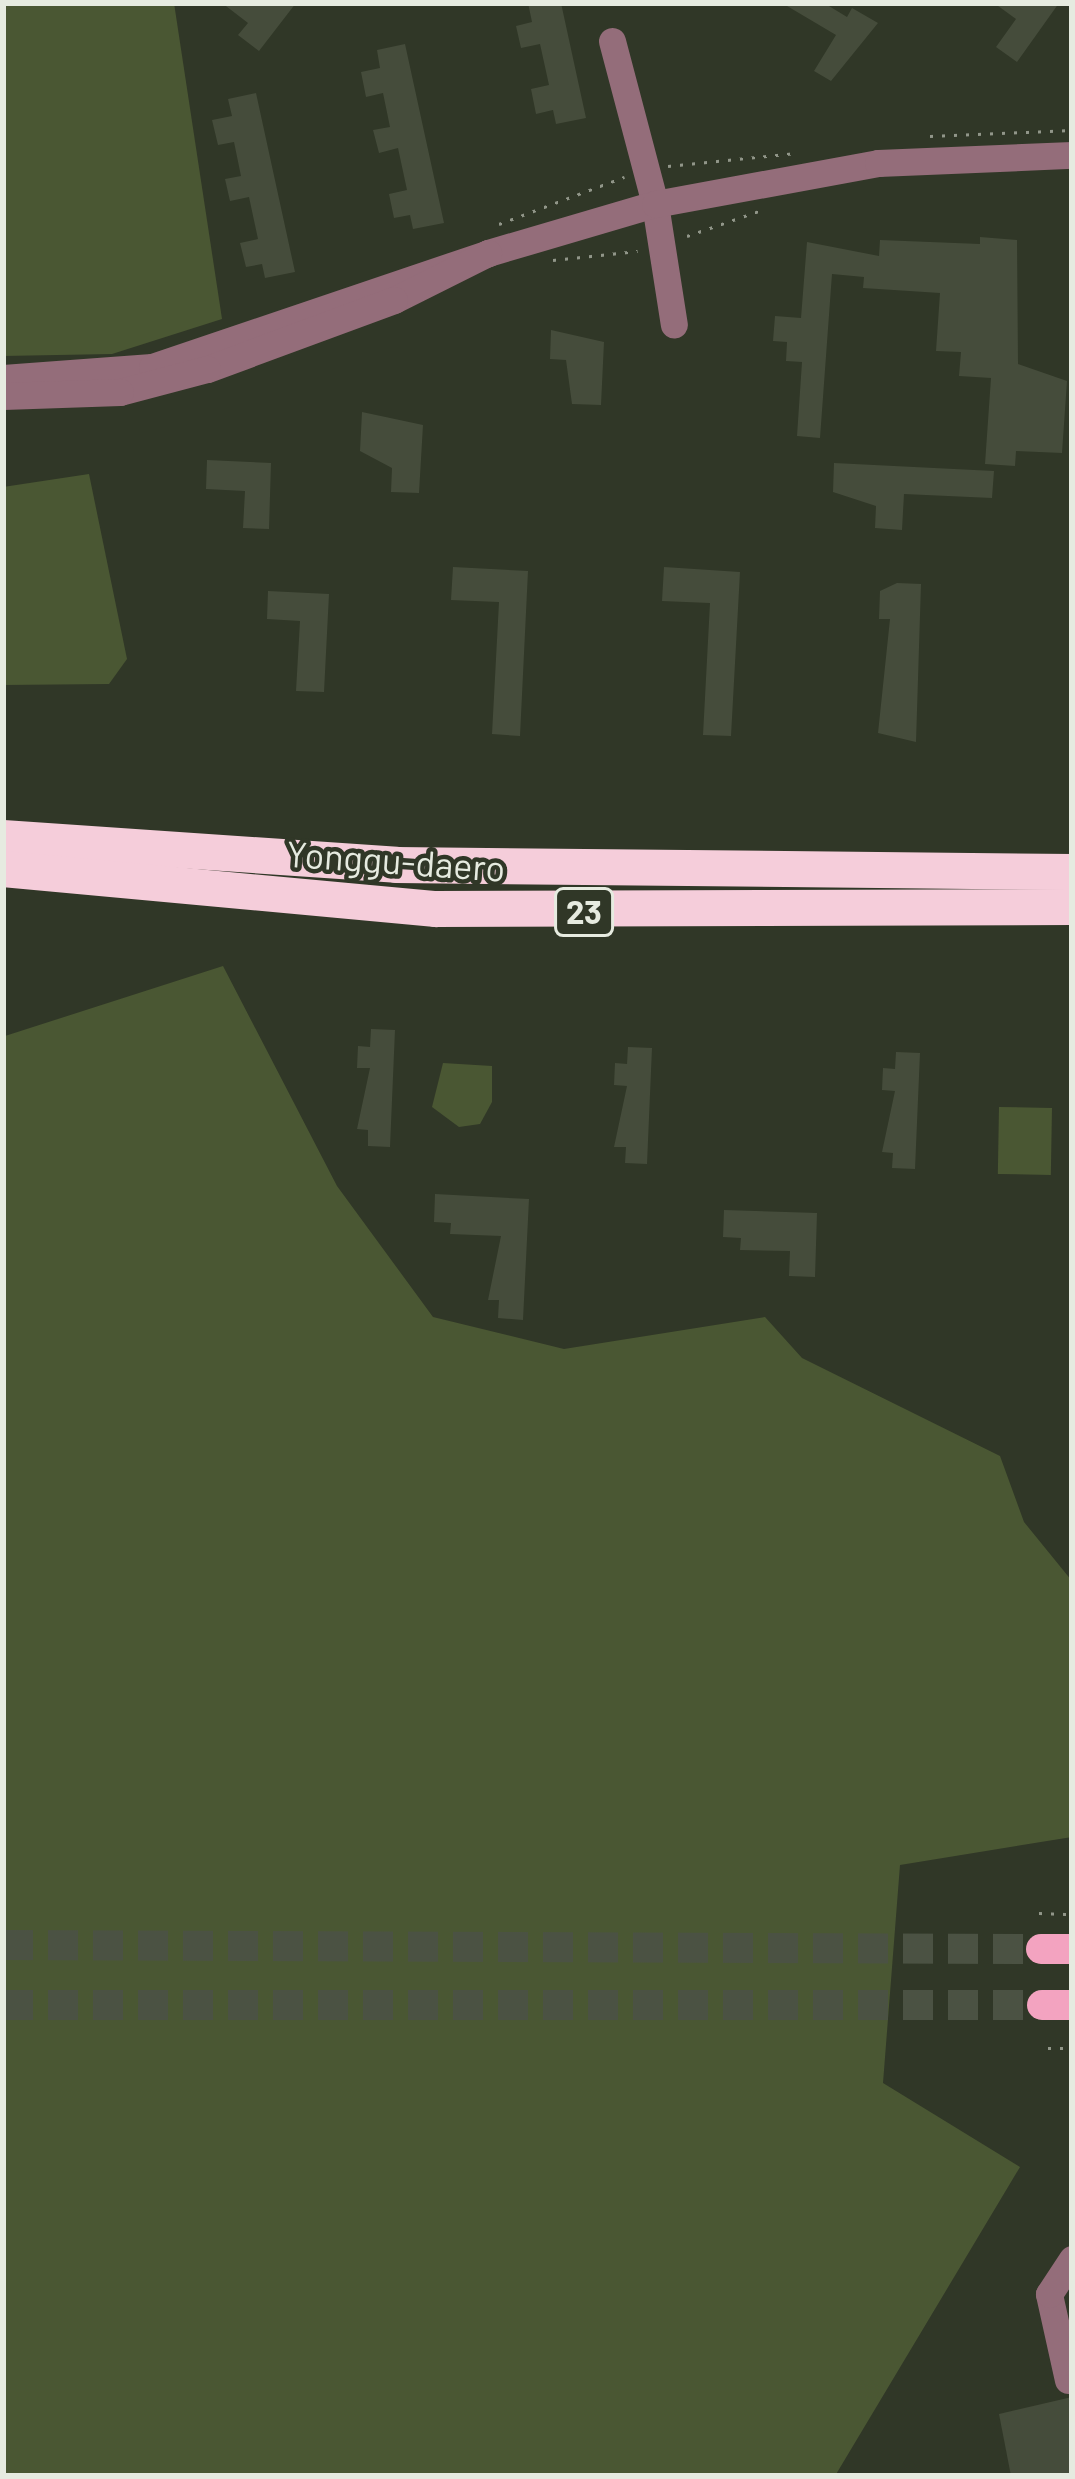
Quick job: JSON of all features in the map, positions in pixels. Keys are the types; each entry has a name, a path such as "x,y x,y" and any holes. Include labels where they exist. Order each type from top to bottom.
{"highway":[{"name":"Yonggu-daero","path":"3,838 99,861 436,909 1072,908"},
{"name":"Yonggu-daero","path":"3,868 99,861 665,873 1072,872"}],"street":[{"path":"612,41 655,204 674,325"},
{"path":"3,378 152,367 488,253 655,204 878,163 1072,155"},
{"path":"3,396 120,392 207,369 394,300 488,253"},
{"path":"1068,2380 1049,2294 1072,2259"}],"path":[{"path":"679,241 768,209"},
{"path":"604,249 628,253"},
{"path":"1039,1913 1072,1914"},
{"path":"1048,2048 1072,2048"}],"green space":[{"path":"3,3 174,3 222,319 112,354 3,356"},
{"path":"89,474 127,659 109,684 3,685 3,487"},
{"path":"223,966 337,1186 433,1317 564,1349 765,1317 802,1358 1000,1456 1024,1522 1072,1581 1072,1837 900,1865 883,2083 1020,2167 835,2476 3,2476 5,1036"},
{"path":"443,1063 492,1066 492,1102 480,1124 459,1127 432,1107"},
{"path":"999,1107 1052,1108 1051,1175 998,1174"}],"building":[{"path":"222,3 296,3 259,51 238,35 248,23"},
{"path":"528,3 561,3 586,118 556,124 553,110 536,114 531,89 549,85 540,44 521,48 516,26 532,22"},
{"path":"782,3 824,3 847,17 852,8 878,23 831,81 814,71 836,35"},
{"path":"994,3 1059,3 1017,62 996,47 1016,19"},
{"path":"405,44 444,223 413,229 410,215 394,218 389,194 407,190 398,148 379,153 373,130 390,127 383,93 366,97 361,72 380,68 377,50"},
{"path":"256,93 295,272 265,278 262,264 246,267 240,243 258,239 249,197 230,201 225,179 241,176 234,142 218,145 212,120 232,116 228,99"},
{"path":"980,237 1017,240 1018,364 1067,381 1062,453 1016,451 1015,466 985,464 991,378 959,376 961,352 936,351 940,293 863,288 864,277 832,274 820,438 797,436 802,362 786,361 787,342 773,341 775,316 801,318 807,242 879,256 880,240 980,244"},
{"path":"551,330 604,342 601,405 572,404 566,360 550,359"},
{"path":"362,412 423,425 419,493 391,492 392,468 360,451"},
{"path":"207,460 271,463 269,529 243,528 245,491 206,489"},
{"path":"834,463 994,471 992,498 904,494 902,530 875,528 876,506 833,492"},
{"path":"453,567 528,571 520,736 492,734 499,602 451,600"},
{"path":"664,567 740,572 731,736 703,735 710,603 662,601"},
{"path":"897,583 921,584 916,742 878,733 890,619 879,619 880,591"},
{"path":"268,591 329,594 324,692 296,691 300,621 267,619"},
{"path":"371,1029 395,1030 390,1147 368,1146 368,1130 357,1129 370,1068 357,1068 358,1046 370,1047"},
{"path":"628,1047 652,1048 647,1164 625,1163 626,1147 614,1147 627,1086 614,1085 615,1063 627,1064"},
{"path":"896,1052 920,1053 915,1169 892,1168 893,1153 882,1152 895,1091 882,1090 883,1068 895,1069"},
{"path":"435,1194 529,1199 523,1320 498,1318 499,1300 488,1300 501,1236 450,1234 451,1223 434,1222"},
{"path":"724,1210 817,1213 815,1277 789,1276 790,1251 740,1250 741,1238 723,1237"},
{"path":"1072,2397 1072,2476 1011,2476 999,2414"}],"tunnel":[{"path":"3,1945 1041,1949"},
{"path":"3,2005 1042,2005"}]}
